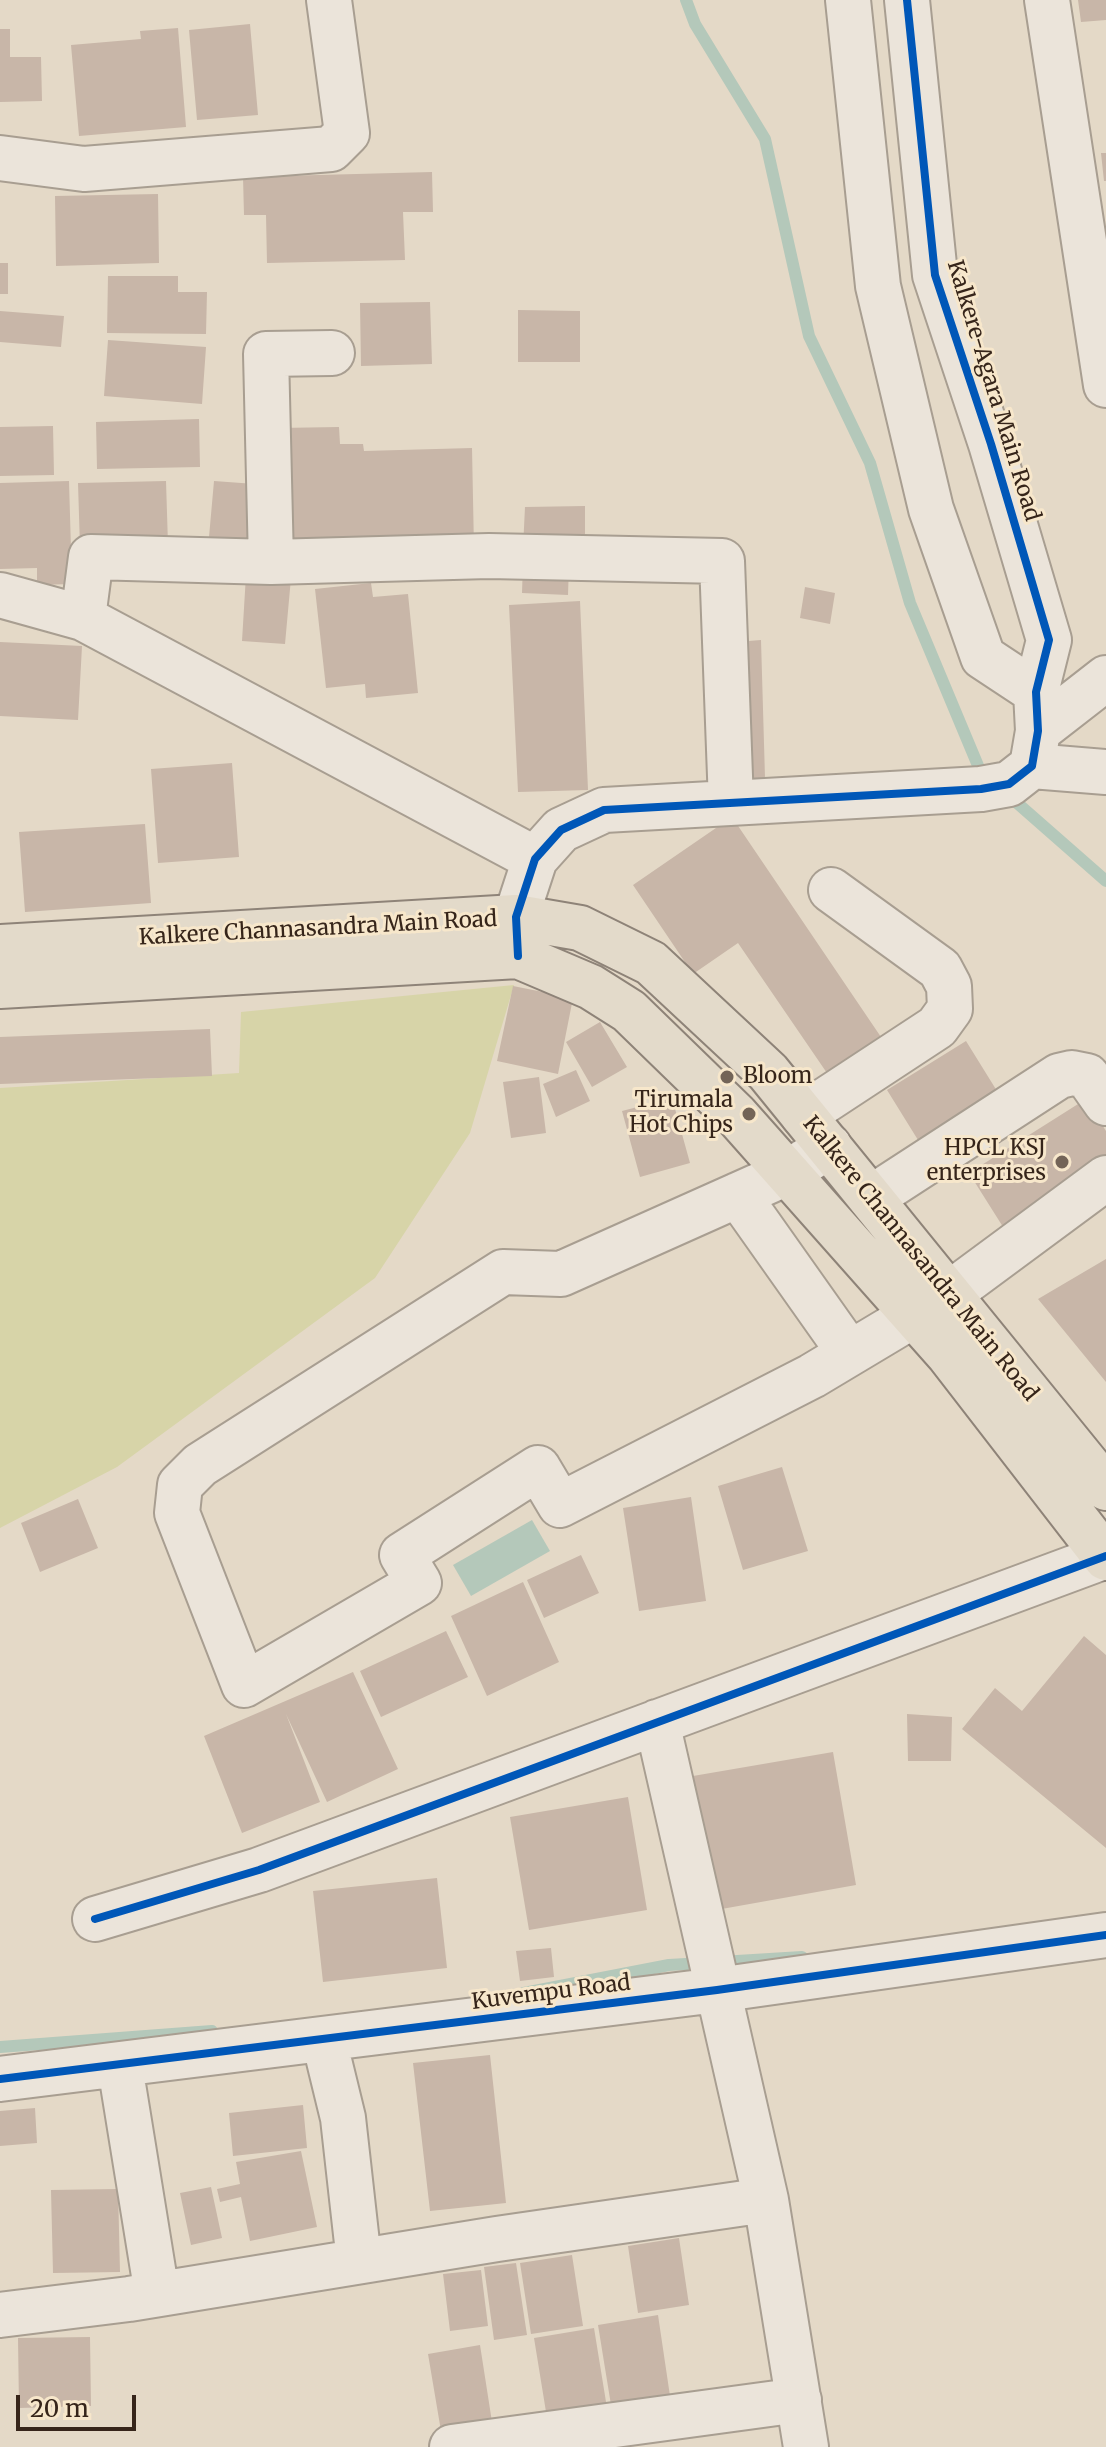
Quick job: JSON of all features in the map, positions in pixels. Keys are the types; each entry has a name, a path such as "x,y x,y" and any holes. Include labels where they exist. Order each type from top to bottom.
{"main road":[{"name":"Kalkere Channasandra Main Road","path":"0,986 517,937 580,928 651,963 768,1072 871,1198 931,1304 1106,1488"},
{"name":"Kalkere Channasandra Main Road","path":"0,947 517,937"},
{"path":"517,937 629,1011 736,1115 787,1173 931,1304 949,1355 1105,1557"}],"street":[{"path":"0,158 84,169 331,149 347,133 329,0"},
{"path":"848,0 878,286 931,509 1019,752"},
{"name":"Kalkere-Agara Main Road","path":"907,0 935,275 991,444 1049,640 1019,752"},
{"path":"1047,0 1106,385"},
{"path":"271,562 266,354 332,353"},
{"path":"83,618 91,557 271,562 489,556 722,561 731,803"},
{"path":"0,595 83,618 535,859"},
{"path":"1019,752 1106,678"},
{"path":"517,937 535,859 561,830 604,810 731,803 1019,752 1106,772"},
{"path":"831,890 940,969 949,986 950,1009 937,1027 816,1130 787,1173 561,1274 503,1272 200,1465 180,1485 177,1513 244,1685 419,1583 402,1555 538,1468 560,1505 812,1376 931,1304 1106,1178"},
{"path":"871,1198 1059,1076 1072,1073 1087,1076 1106,1103"},
{"path":"738,1195 849,1352"},
{"path":"95,1919 259,1870 1105,1557"},
{"path":"657,1722 766,2200 806,2447"},
{"name":"Kuvempu Road","path":"0,2079 717,1989 1106,1935"},
{"path":"324,2040 343,2118 359,2261"},
{"path":"120,2066 157,2294"},
{"path":"0,2315 157,2294 766,2200"},
{"path":"452,2447 799,2400"}],"shaded area":[{"path":"514,985 470,1133 375,1278 117,1467 0,1528 0,1088 239,1073 241,1012"},
{"path":"532,1520 550,1551 471,1596 453,1565"}],"building":[{"path":"1078,0 1106,0 1106,20 1081,22"},
{"path":"250,24 258,115 197,120 189,30"},
{"path":"178,28 186,127 79,136 71,45 141,39 140,31"},
{"path":"0,29 10,29 10,57 41,57 42,101 0,102"},
{"path":"1101,153 1106,153 1106,181 1104,181"},
{"path":"432,172 433,212 403,212 405,260 267,263 266,215 244,215 243,177"},
{"path":"158,194 159,263 56,266 55,196"},
{"path":"0,263 8,263 8,294 0,294"},
{"path":"108,276 178,276 178,292 207,292 206,334 107,333"},
{"path":"430,302 432,364 361,366 360,303"},
{"path":"518,310 580,311 580,362 518,362"},
{"path":"0,311 64,316 61,347 0,342"},
{"path":"108,340 206,347 202,404 104,396"},
{"path":"199,419 200,467 97,469 96,422"},
{"path":"53,426 54,475 0,476 0,427"},
{"path":"339,427 340,444 363,444 364,451 472,448 474,549 281,553 279,428"},
{"path":"69,481 72,584 37,585 37,568 0,569 0,483"},
{"path":"166,481 168,545 80,547 78,483"},
{"path":"214,481 255,484 250,540 209,537"},
{"path":"585,506 585,547 523,548 525,507"},
{"path":"523,562 569,564 568,595 522,593"},
{"path":"246,575 291,578 285,644 242,641"},
{"path":"371,583 373,597 408,594 418,693 366,698 365,684 326,688 315,589"},
{"path":"805,587 835,593 830,624 800,618"},
{"path":"580,601 588,790 518,792 509,605"},
{"path":"761,640 765,778 740,778 736,642"},
{"path":"0,642 82,646 78,720 0,716"},
{"path":"232,763 239,857 158,863 151,769"},
{"path":"732,817 883,1040 829,1076 738,943 693,974 633,885"},
{"path":"145,824 151,903 25,912 19,832"},
{"path":"513,986 573,998 558,1074 497,1061"},
{"path":"600,1022 627,1067 592,1087 566,1042"},
{"path":"210,1029 212,1076 0,1084 0,1037"},
{"path":"966,1041 997,1091 918,1140 887,1090"},
{"path":"576,1070 590,1101 556,1117 543,1084"},
{"path":"539,1077 546,1133 511,1138 503,1082"},
{"path":"672,1098 690,1163 640,1177 622,1111"},
{"path":"1086,1099 1106,1131 1106,1178 1010,1238 969,1173"},
{"path":"1106,1259 1106,1382 1038,1299"},
{"path":"782,1467 808,1551 743,1570 718,1486"},
{"path":"691,1497 706,1601 639,1611 623,1508"},
{"path":"78,1499 98,1548 40,1572 21,1523"},
{"path":"581,1555 599,1593 544,1618 527,1580"},
{"path":"523,1582 559,1662 487,1696 451,1616"},
{"path":"446,1631 468,1677 381,1717 360,1671"},
{"path":"1084,1636 1106,1655 1106,1848 962,1729 995,1688 1022,1711"},
{"path":"353,1672 398,1769 327,1802 286,1714 320,1802 242,1833 204,1736"},
{"path":"907,1714 952,1717 951,1761 908,1761"},
{"path":"833,1752 856,1885 716,1910 693,1776"},
{"path":"628,1797 647,1910 529,1930 510,1817"},
{"path":"437,1878 447,1968 323,1982 313,1891"},
{"path":"551,1948 554,1977 520,1981 516,1951"},
{"path":"490,2055 506,2203 430,2211 413,2063"},
{"path":"303,2105 307,2148 233,2156 229,2113"},
{"path":"35,2108 37,2143 0,2146 0,2111"},
{"path":"301,2151 317,2227 250,2241 241,2197 220,2202 217,2189 240,2184 236,2162"},
{"path":"211,2187 222,2238 191,2245 180,2193"},
{"path":"118,2189 120,2272 53,2273 51,2190"},
{"path":"679,2238 689,2305 638,2313 628,2246"},
{"path":"572,2255 583,2326 531,2334 520,2263"},
{"path":"516,2263 527,2335 494,2340 484,2267"},
{"path":"481,2270 488,2326 450,2331 443,2274"},
{"path":"658,2315 670,2396 611,2405 598,2325"},
{"path":"594,2328 607,2408 547,2418 534,2338"},
{"path":"90,2337 91,2406 19,2408 18,2338"},
{"path":"480,2345 492,2422 441,2431 428,2354"}],"waterway":[{"path":"686,0 695,24 765,139 809,336 870,463 910,603 979,768 989,777"},
{"path":"1008,795 1106,881"},
{"path":"721,1962 802,1957"},
{"path":"524,1993 669,1965 703,1963"},
{"path":"0,2047 212,2031"}],"cycle path":[{"path":"518,956 516,917 535,859 561,830 604,810 981,789 1009,784 1032,766 1038,731 1036,692 1049,640 991,444 935,275 907,0"},
{"path":"95,1919 259,1870 1106,1556"},
{"path":"0,2079 717,1990 1106,1935"}],"place":[{"name":"Bloom","path":"727,1077"},
{"name":"Tirumala Hot Chips","path":"749,1114"},
{"name":"HPCL KSJ enterprises","path":"1062,1162"}]}
